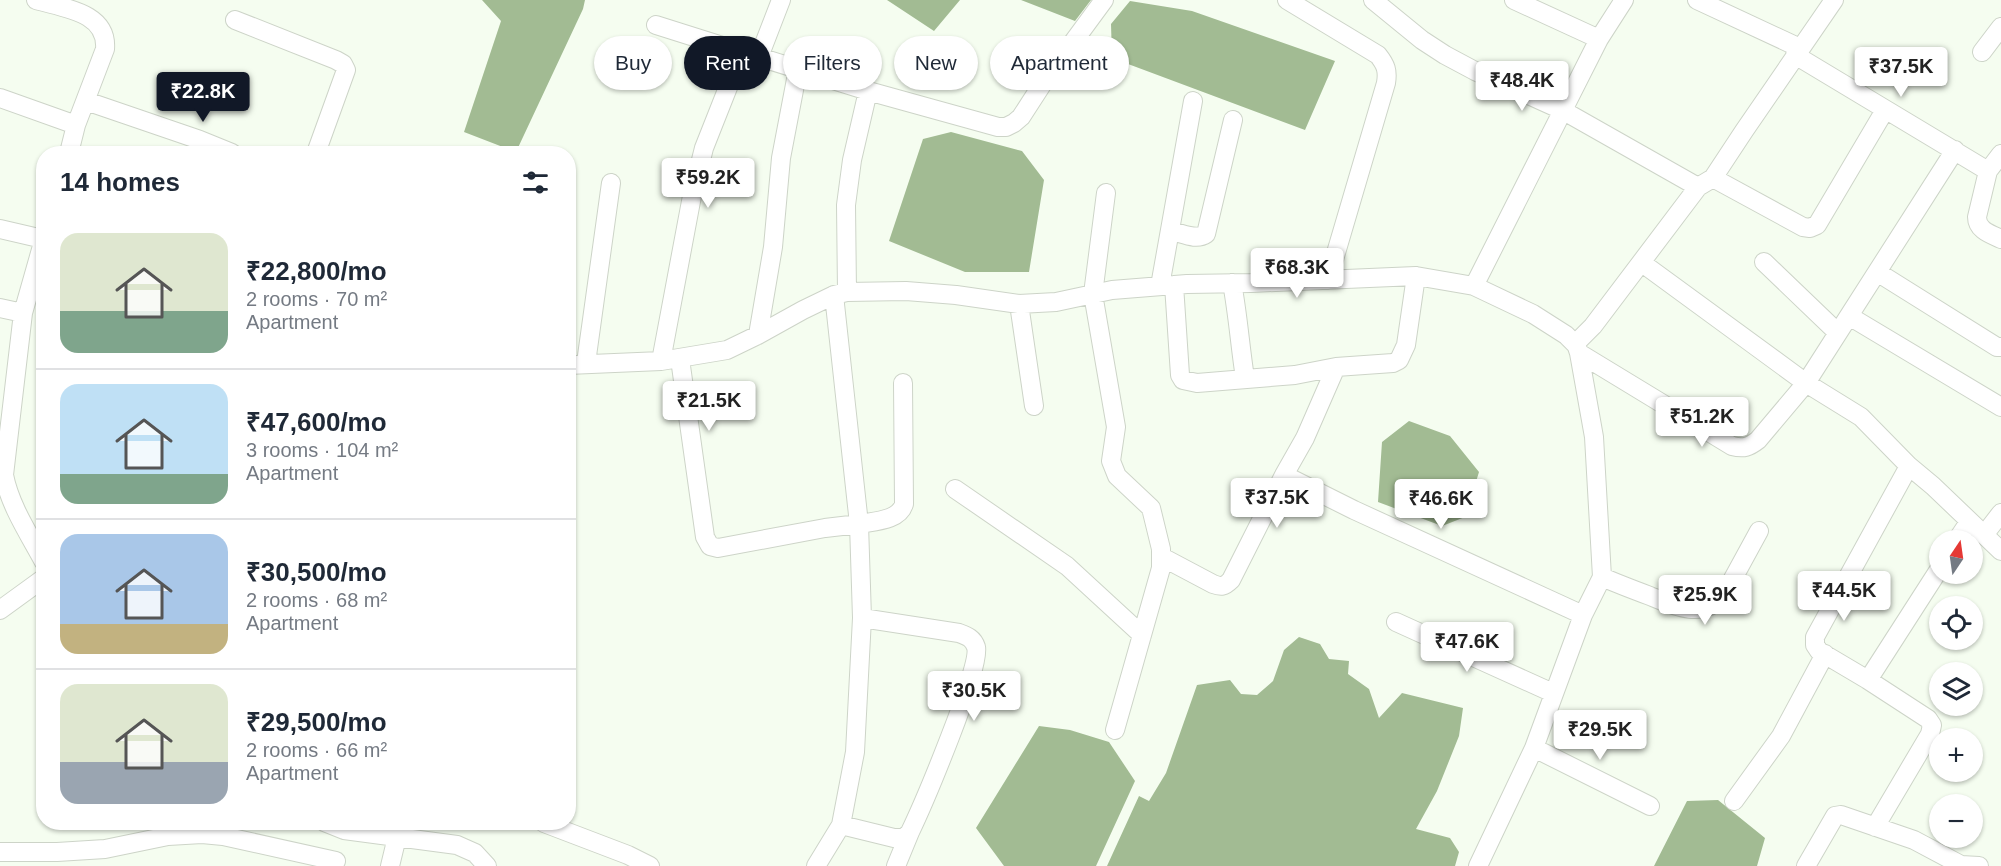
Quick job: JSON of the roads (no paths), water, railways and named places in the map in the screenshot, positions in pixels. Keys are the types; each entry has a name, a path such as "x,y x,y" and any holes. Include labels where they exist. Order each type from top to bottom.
{"street":[{"path":"36,0 96,21 106,38 105,49 76,125 71,146"},
{"path":"760,36 781,0"},
{"path":"865,90 998,127 1006,127 1021,117 1104,0"},
{"path":"1287,0 1378,55 1385,64 1387,73 1329,280"},
{"path":"1372,0 1445,56 1803,227 1810,228 1816,225 1885,110"},
{"path":"1514,0 1599,39"},
{"path":"1474,286 1599,39 1624,0"},
{"path":"1697,0 1797,52 1885,110 1988,171"},
{"path":"1478,866 1534,748 1583,615 1602,577 1594,437 1577,349 1706,182 1834,0"},
{"path":"235,20 343,64 346,70 319,146"},
{"path":"656,25 692,36"},
{"path":"1982,52 2001,27"},
{"path":"661,361 692,196 704,148 732,90"},
{"path":"759,336 773,247 780,168 794,90"},
{"path":"816,866 841,825 858,733 862,618 859,524 840,293 846,205 852,160 868,91"},
{"path":"0,98 76,125"},
{"path":"86,101 196,146"},
{"path":"1193,101 1171,231 1167,286 1180,375 1183,380 1197,383 1295,375 1336,367 1393,363 1399,360 1406,345 1416,276"},
{"path":"1171,231 1195,237 1206,234 1233,120"},
{"path":"611,183 577,364 661,361 727,350 759,336 803,310 840,293 906,291 1018,304 1056,302 1093,294 1167,286 1416,276 1474,286 1533,314 1566,335 1577,349 1732,446 1743,448 1750,447 1758,440 1806,383 1955,150"},
{"path":"2001,154 1988,171 1977,217 1977,223 1981,228 2001,239"},
{"path":"1106,194 1093,294 1116,427 1111,452 1113,469 1117,476 1151,508 1155,516 1162,557 1161,568 1115,730"},
{"path":"0,229 36,237"},
{"path":"1764,262 1838,333"},
{"path":"1642,263 1806,383 1861,417 1909,466 2001,551"},
{"path":"36,265 23,313 4,475 6,489 12,503 36,547"},
{"path":"1877,272 2001,347"},
{"path":"1232,283 1240,328 1240,350 1245,378"},
{"path":"1018,304 1034,406"},
{"path":"0,308 23,313"},
{"path":"1849,316 2001,407"},
{"path":"680,359 705,537 710,546 718,548 859,524 899,513 904,504 903,383"},
{"path":"1162,557 1213,584 1226,586 1305,438 1336,367"},
{"path":"1875,827 1930,734 1932,725 1928,719 1869,680 1819,651 1815,645 1815,638 1909,466"},
{"path":"1284,475 1354,510 1583,615"},
{"path":"955,489 1067,566 1142,635"},
{"path":"1984,535 2001,513"},
{"path":"1964,530 1969,522"},
{"path":"1602,577 1681,608 1704,608 1716,604 1723,597 1759,531"},
{"path":"3,601 36,582"},
{"path":"1869,680 1930,584"},
{"path":"862,618 959,633 971,638 977,654 950,737 896,866"},
{"path":"1396,622 1553,693"},
{"path":"1734,801 1781,736 1825,654"},
{"path":"1534,748 1650,806"},
{"path":"1806,866 1835,816 1842,815 1914,840 1961,865 1979,866"},
{"path":"841,825 894,838 904,838 910,832"},
{"path":"0,852 105,849 168,836 202,834 223,836 335,863 344,830 457,844 475,853 487,866"},
{"path":"557,830 617,859 650,866"},
{"path":"390,866 397,837"}]}
